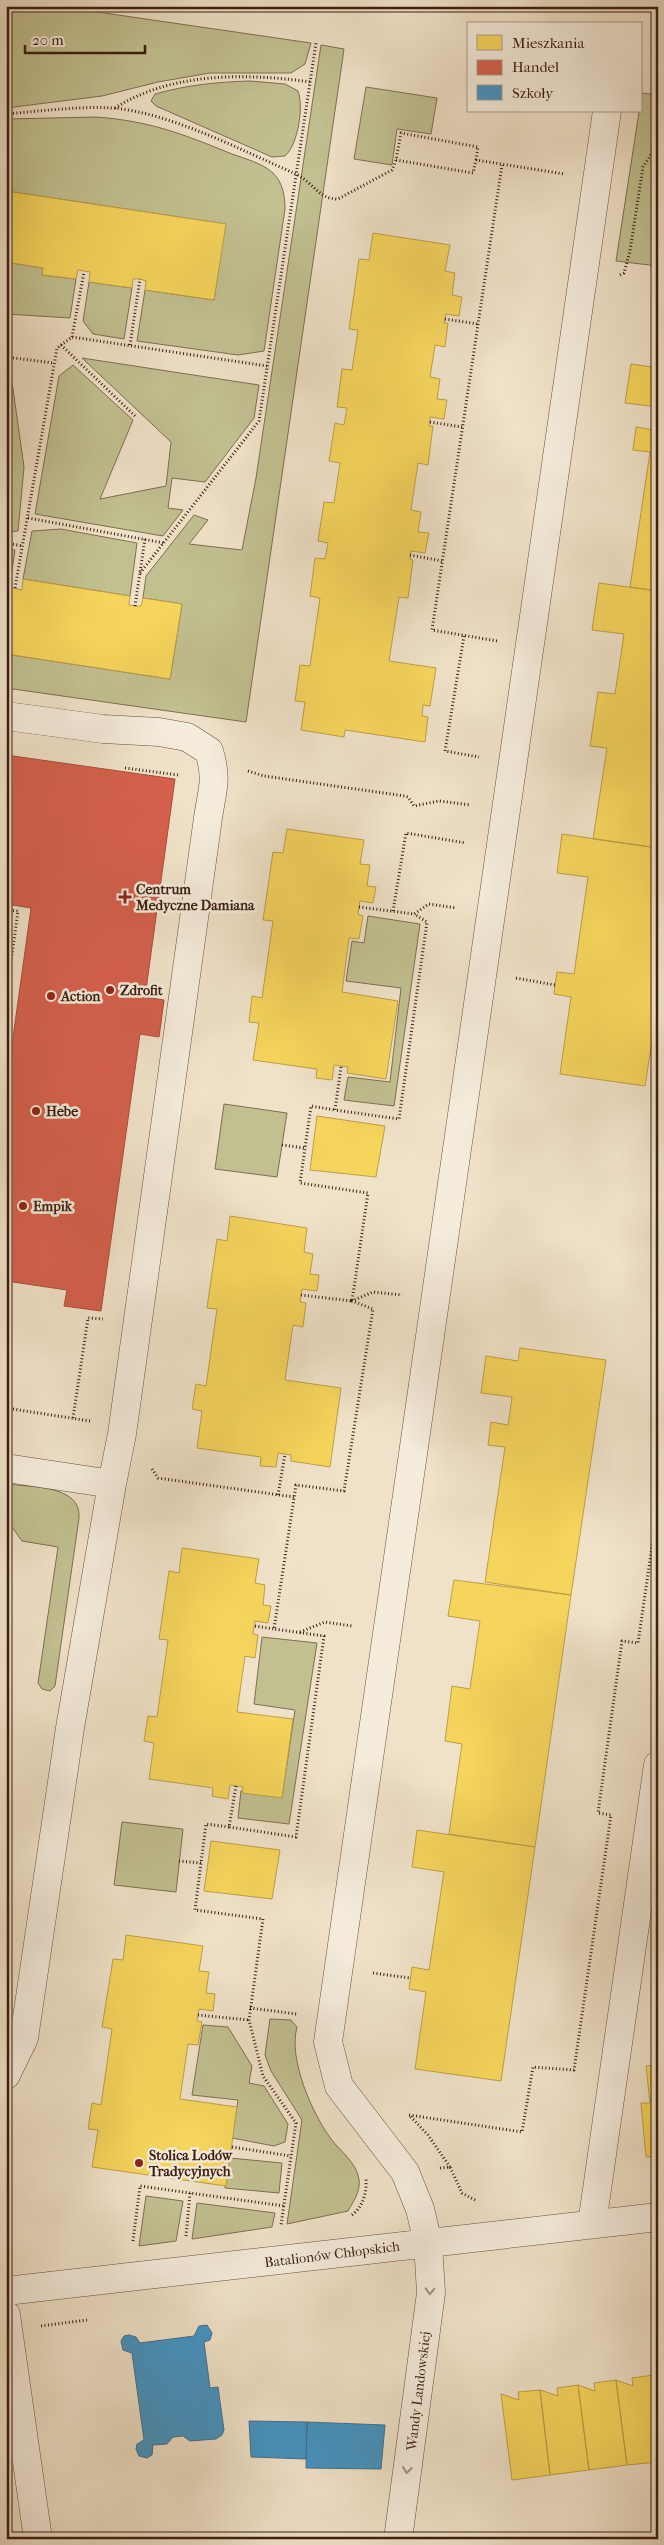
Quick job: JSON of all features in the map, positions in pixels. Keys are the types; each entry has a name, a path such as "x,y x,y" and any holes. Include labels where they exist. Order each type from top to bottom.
{"street":[{"name":"Wandy Landowskiej","path":"398,2539 431,2293 428,2242 420,2209 405,2172 339,2086 328,2042 607,112"},
{"path":"6,716 103,729 159,732 187,737 209,751 215,784 208,818 122,1434 70,1728 24,2038 6,2075"},
{"path":"6,1468 112,1484"},
{"path":"592,2224 658,1765"},
{"name":"Batalionów Chłopskich","path":"6,2291 658,2217"},
{"path":"6,2315 38,2539"}],"path":[{"path":"140,573 259,421 316,43"},
{"path":"114,108 137,94 185,82 238,76 311,82"},
{"path":"6,114 88,108 114,108 138,112 184,127 296,174 308,180 326,198 338,199 392,170 401,134 478,147 473,173 396,160"},
{"path":"616,276 624,273 630,251 642,167 658,144"},
{"path":"476,160 572,175"},
{"path":"491,640 432,630 502,165"},
{"path":"16,588 57,348 72,337 84,272"},
{"path":"130,345 140,280"},
{"path":"445,319 478,324"},
{"path":"72,337 267,366"},
{"path":"61,345 135,416"},
{"path":"6,357 54,363"},
{"path":"430,422 462,427"},
{"path":"28,518 164,543"},
{"path":"135,606 145,539"},
{"path":"6,543 23,546"},
{"path":"410,555 442,561"},
{"path":"464,636 445,752 472,756"},
{"path":"123,767 181,776"},
{"path":"239,768 264,776 405,796 408,797 414,806 439,801 474,807"},
{"path":"394,911 406,833 474,844"},
{"path":"414,914 429,904 464,910"},
{"path":"352,1301 368,1193 300,1183 311,1106 399,1119 427,922 414,914 359,907"},
{"path":"6,910 18,911 6,999"},
{"path":"335,1110 341,1067"},
{"path":"282,1145 305,1148"},
{"path":"352,1301 373,1292 395,1295"},
{"path":"274,1628 296,1485 344,1491 373,1309 352,1301 301,1295"},
{"path":"73,1418 88,1318 106,1319 107,1310"},
{"path":"6,1408 100,1422"},
{"path":"278,1495 285,1454"},
{"path":"148,1464 158,1478 294,1497"},
{"path":"409,2115 522,2132 533,2067 574,2070 611,1815 598,1813 622,1642 638,1643 658,1505"},
{"path":"298,1632 325,1622 347,1625"},
{"path":"255,1626 324,1636 296,1837 206,1824 195,1910 263,1920 249,2020 263,2076 296,2123 280,2233"},
{"path":"229,1827 236,1786"},
{"path":"179,1861 201,1864"},
{"path":"368,1972 410,1978"},
{"path":"250,2008 289,2014"},
{"path":"198,2015 249,2020"},
{"path":"403,2109 428,2135 450,2167 462,2193 480,2203"},
{"path":"232,2147 291,2156"},
{"path":"405,2172 450,2167"},
{"path":"133,2243 140,2186 284,2206"},
{"path":"184,2246 190,2193"}],"shaded area":[{"path":"6,6 56,6 311,43 305,64 291,73 210,73 158,82 102,96 6,108"},
{"path":"321,45 344,49 246,722 6,688 6,654 170,679 182,604 143,598 146,576 194,515 208,520 189,544 242,550 256,478"},
{"path":"250,81 285,84 298,91 300,98 299,125 290,151 285,156 272,157 156,106 151,101 155,94 179,88 214,83"},
{"path":"366,87 437,98 431,134 397,129 392,165 354,159"},
{"path":"642,93 658,95 658,266 616,261 639,112 642,112"},
{"path":"96,117 150,125 182,135 259,164 273,173 279,181 285,199 285,209 264,351 238,355 137,341 145,290 214,300 225,224 6,191 6,119"},
{"path":"6,262 43,268 42,275 76,279 70,318 6,314"},
{"path":"89,282 132,288 124,339 93,334 83,321"},
{"path":"82,358 259,385 254,418 205,482 172,478 168,508 183,510 163,536 35,514 59,376 73,365 133,420 100,499 166,486 171,442"},
{"path":"6,377 12,382 24,467 18,531 6,532"},
{"path":"61,529 137,543 130,596 23,579 32,531"},
{"path":"6,549 15,550 11,578 7,577 6,582"},
{"path":"368,916 420,924 394,1106 344,1100 348,1077 390,1082 401,988 346,981 352,941 364,943"},
{"path":"224,1104 287,1113 277,1177 215,1169"},
{"path":"6,1484 53,1490 72,1499 78,1507 79,1518 55,1686 50,1691 42,1689 38,1683 58,1547 22,1541 6,1519"},
{"path":"262,1637 317,1643 289,1824 238,1818 241,1791 282,1797 295,1710 254,1704"},
{"path":"122,1822 183,1829 176,1892 114,1885"},
{"path":"270,2019 291,2020 297,2027 295,2040 296,2054 299,2070 310,2101 316,2115 331,2139 355,2167 359,2179 359,2188 348,2211 287,2224 302,2120 271,2071 265,2055"},
{"path":"203,2025 228,2027 252,2066 249,2083 264,2086 288,2124 285,2142 274,2146 232,2138 238,2100 192,2095"},
{"path":"230,2158 282,2163 279,2193 225,2188"},
{"path":"146,2196 183,2201 176,2241 139,2246"},
{"path":"197,2203 275,2213 272,2227 192,2239"}],"building: Mieszkania":[{"path":"6,191 226,224 214,300 145,290 146,281 140,279 133,279 132,288 89,282 90,272 78,270 76,279 42,275 43,268 6,262"},
{"path":"373,233 450,245 445,271 455,273 452,295 462,297 459,316 446,314 444,323 448,323 445,347 435,345 430,377 440,379 437,399 447,400 444,419 430,417 429,426 433,426 428,465 418,463 411,510 421,512 418,532 429,533 425,553 411,551 410,559 413,560 408,598 399,597 389,661 436,668 430,706 423,705 422,716 428,717 425,742 345,730 344,737 301,730 305,702 295,701 300,665 310,666 320,598 310,596 315,558 325,559 328,543 318,541 324,502 334,503 340,463 329,461 335,423 344,425 347,408 337,407 342,369 352,370 358,330 349,329 359,259 369,260"},
{"path":"631,364 658,368 658,591 630,587 650,452 633,450 636,427 654,430 657,407 625,403"},
{"path":"7,577 11,578 9,587 22,590 23,579 130,596 129,605 135,606 141,606 143,598 182,604 170,679 6,654"},
{"path":"599,583 658,591 658,848 593,839 607,748 590,746 598,692 615,694 624,634 592,630"},
{"path":"287,829 364,840 360,864 370,865 367,886 376,887 373,903 360,901 358,914 363,916 359,939 349,938 342,992 398,1001 386,1079 347,1073 348,1067 334,1065 332,1080 316,1078 317,1069 253,1060 259,1023 249,1022 252,996 262,998 273,921 263,920 273,852 283,853"},
{"path":"562,834 658,848 658,1003 645,1086 560,1074 571,997 554,994 555,985 557,972 574,974 588,877 557,873"},
{"path":"317,1116 385,1126 376,1177 310,1170"},
{"path":"230,1216 307,1228 304,1252 313,1254 310,1274 319,1275 317,1291 302,1289 300,1302 306,1303 303,1327 293,1325 285,1380 341,1388 330,1467 291,1461 291,1455 278,1453 276,1467 260,1466 261,1457 197,1448 202,1411 192,1409 196,1384 206,1386 217,1309 207,1308 217,1239 227,1241"},
{"path":"520,1348 606,1360 571,1595 485,1582 505,1447 488,1445 491,1422 508,1425 512,1397 481,1393 486,1356 518,1361"},
{"path":"182,1548 259,1559 255,1583 265,1585 263,1605 271,1606 268,1623 255,1621 253,1634 258,1635 255,1658 245,1656 237,1712 293,1719 282,1798 242,1793 243,1787 230,1785 228,1799 212,1796 213,1788 149,1779 154,1743 144,1741 148,1716 157,1717 168,1640 159,1639 169,1571 179,1573"},
{"path":"454,1580 571,1595 535,1847 449,1834 462,1744 445,1741 452,1686 470,1689 480,1621 448,1616"},
{"path":"417,1830 535,1847 501,2081 415,2069 426,1992 409,1989 412,1967 429,1970 444,1872 412,1867"},
{"path":"211,1841 280,1850 272,1899 204,1891"},
{"path":"126,1935 203,1946 199,1971 209,1972 206,1993 215,1994 213,2011 199,2009 197,2021 202,2022 198,2045 188,2044 180,2099 237,2107 226,2186 92,2167 98,2130 88,2129 92,2103 101,2105 112,2029 102,2027 113,1959 123,1960"},
{"path":"658,2065 658,2156 646,2157 641,2103 650,2103 646,2066"},
{"path":"654,2375 658,2376 658,2406"},
{"path":"654,2375 658,2406 658,2462 627,2465 616,2380 633,2386 632,2378"},
{"path":"616,2380 627,2465 589,2470 578,2385 595,2391 594,2383"},
{"path":"578,2385 589,2470 550,2475 540,2390 558,2396 557,2388"},
{"path":"540,2390 550,2475 512,2480 501,2394 519,2400 518,2392"}],"building: Handel":[{"path":"6,755 175,779 145,997 164,1000 159,1037 140,1034 101,1311 64,1306 67,1290 6,1281 6,1088 31,908 6,904"}],"building: Szkoły":[{"path":"207,2325 212,2333 210,2340 204,2342 210,2388 218,2387 224,2430 222,2435 216,2439 190,2441 183,2436 173,2437 167,2444 153,2445 152,2455 147,2458 139,2456 136,2449 137,2444 144,2440 132,2353 123,2350 121,2341 124,2336 129,2335 136,2337 140,2343 194,2336 199,2326"},
{"path":"249,2421 307,2422 306,2459 251,2457"},
{"path":"307,2422 385,2425 381,2469 306,2468"}],"place":[{"name":"Centrum Medyczne Damiana","path":"125,897"},
{"name":"Zdrofit","path":"110,990"},
{"name":"Action","path":"51,996"},
{"name":"Hebe","path":"36,1111"},
{"name":"Empik","path":"23,1206"},
{"name":"Stolica Lodów Tradycyjnych","path":"139,2163"}]}
